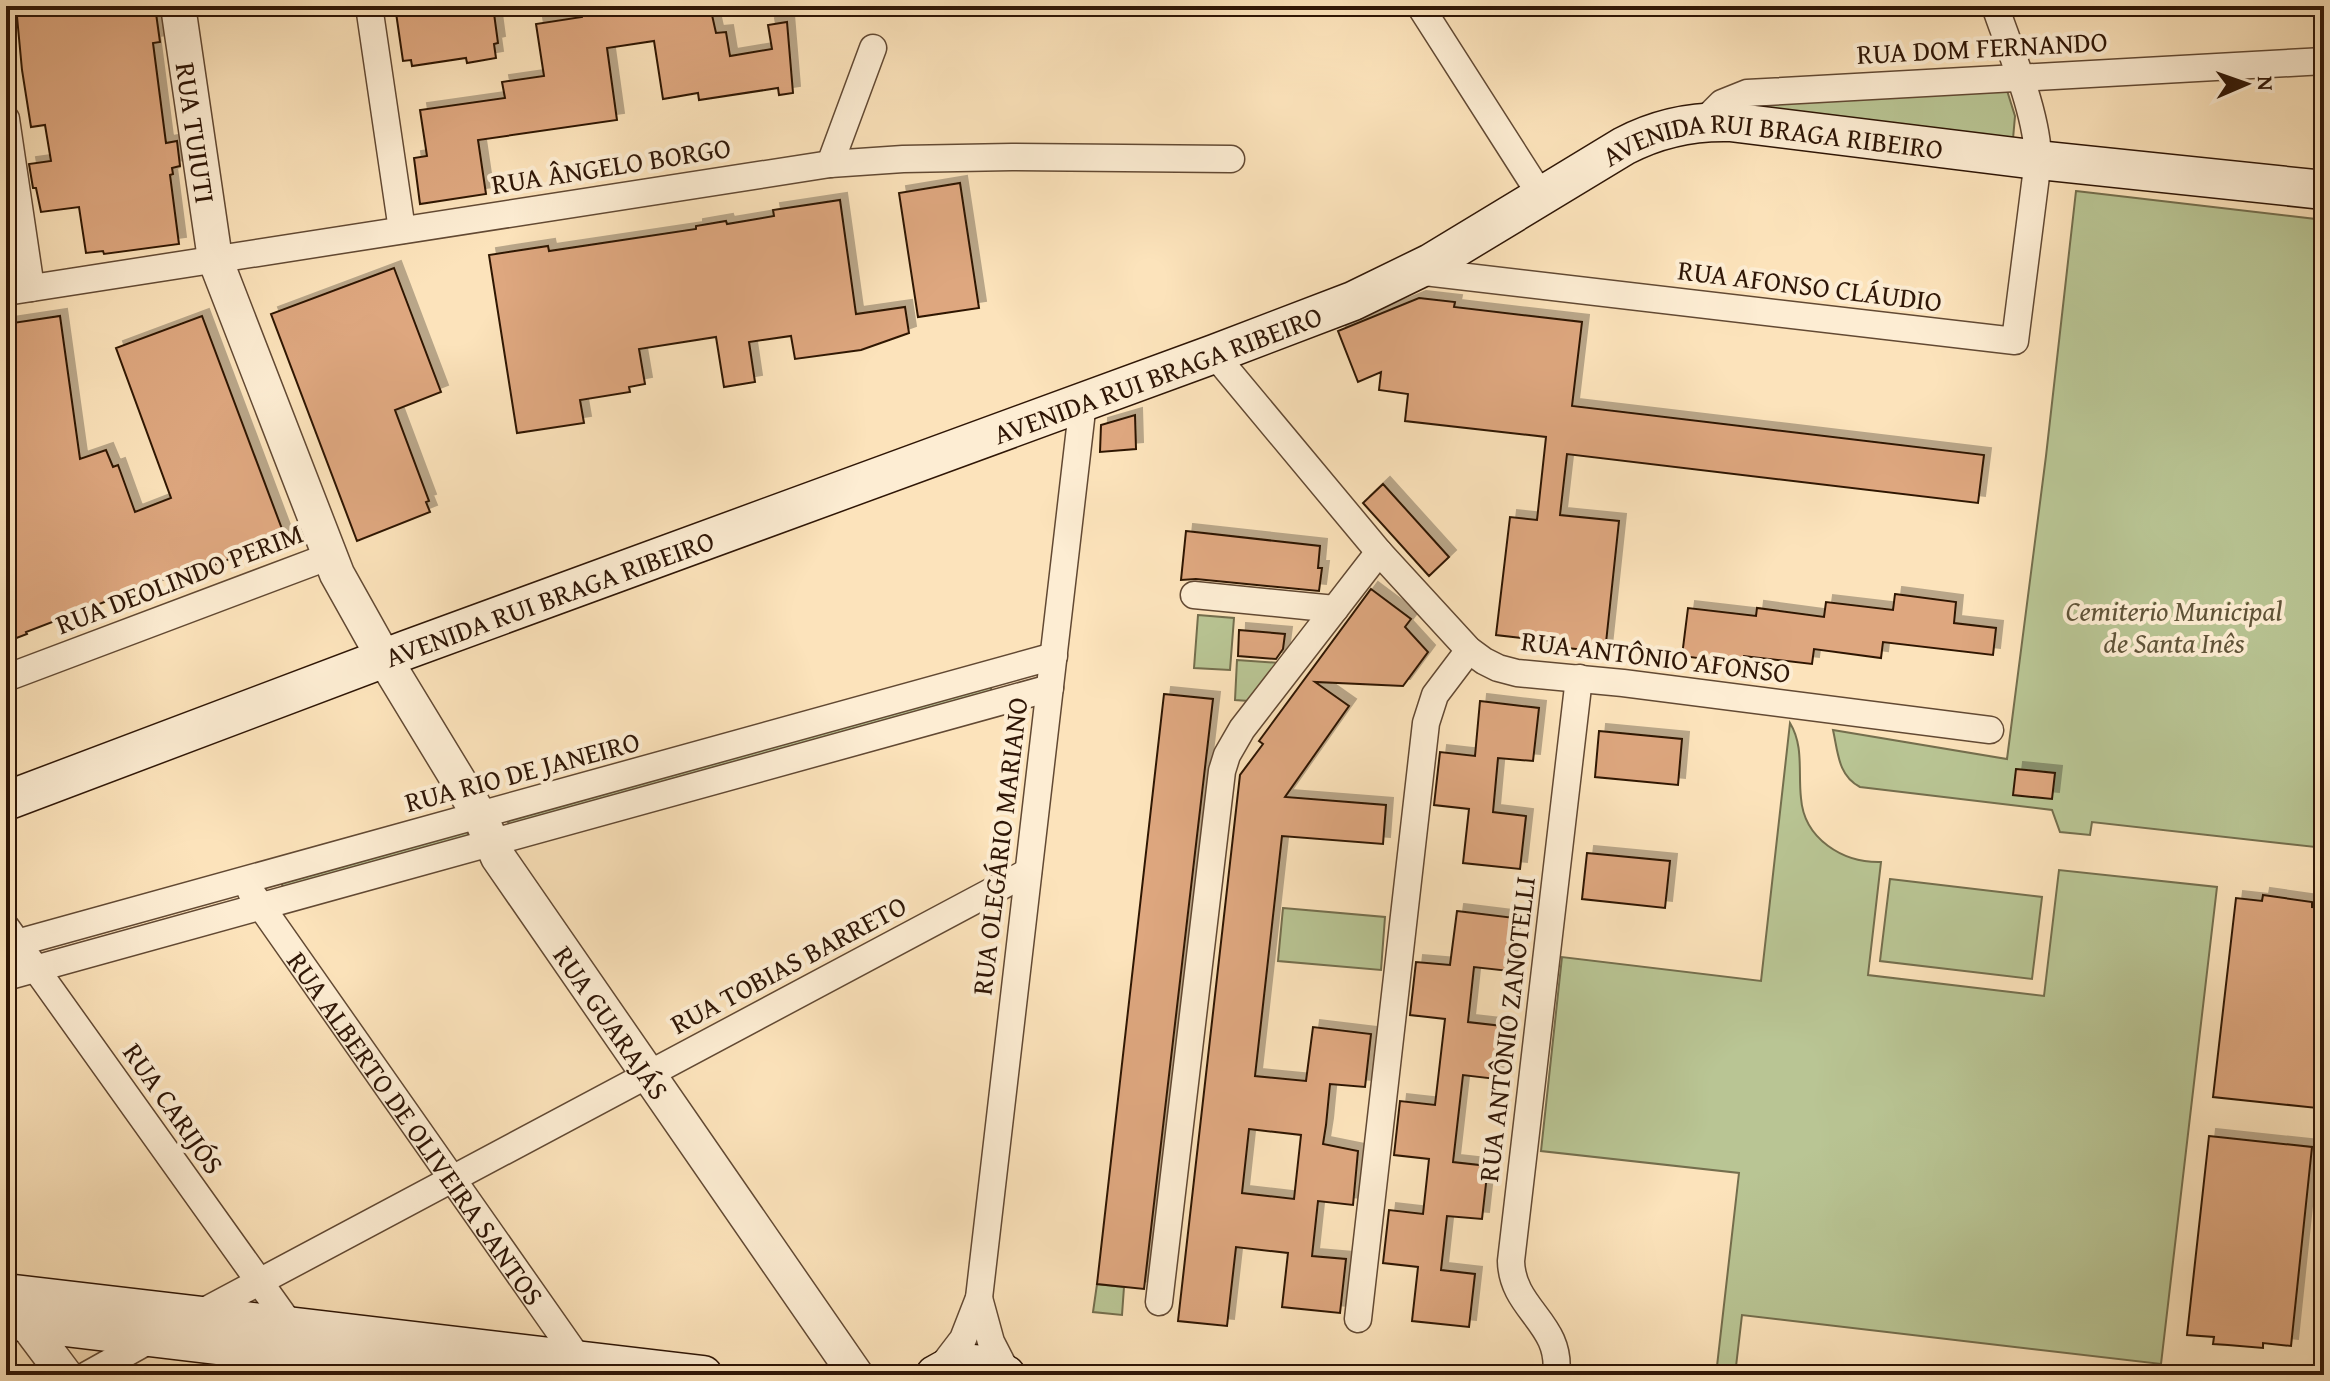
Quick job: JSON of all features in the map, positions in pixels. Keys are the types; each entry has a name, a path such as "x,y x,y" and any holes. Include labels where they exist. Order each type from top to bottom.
{"main road":[{"name":"AVENIDA RUI BRAGA RIBEIRO","path":"6,801 384,658 1353,301 1416,271 1636,139 1675,126 1703,122 1744,123 2038,160 2324,190"},
{"path":"11,1308 197,1315 585,1368 703,1375"},
{"path":"11,1308 323,1366 470,1375"},
{"path":"936,1374 954,1365 972,1363 1007,1375"}],"street":[{"name":"RUA TUIUTI","path":"178,6 215,259 332,560"},
{"path":"369,6 402,230"},
{"path":"1420,6 1542,197"},
{"path":"1995,6 2035,129 2038,160"},
{"path":"830,164 873,48"},
{"name":"RUA DOM FERNANDO","path":"1703,122 1722,103 1747,93 2324,61"},
{"path":"6,119 19,290"},
{"name":"RUA ÂNGELO BORGO","path":"19,290 830,164 1012,157 1231,159"},
{"name":"RUA AFONSO CLÁUDIO","path":"1416,271 2015,341 2038,160"},
{"name":"RUA ANTÔNIO AFONSO","path":"1214,354 1379,552 1469,650 1484,661 1517,673 1579,678 1990,730"},
{"name":"RUA OLEGÁRIO MARIANO","path":"936,1374 963,1339 979,1298 1083,402"},
{"path":"1159,1302 1222,771 1242,729 1379,552"},
{"name":"RUA GUARAJÁS","path":"332,560 384,658 486,829 498,857 856,1375"},
{"name":"RUA DEOLINDO PERIM","path":"6,678 332,560"},
{"path":"1194,595 1335,609"},
{"path":"1358,1319 1426,723 1435,695 1469,650"},
{"name":"RUA RIO DE JANEIRO","path":"6,977 261,906 486,829 1054,656"},
{"name":"RUA ANTÔNIO ZANOTELLI","path":"1556,1375 1558,1361 1554,1344 1515,1287 1511,1261 1579,678"},
{"name":"RUA RIO DE JANEIRO","path":"10,939 242,881 486,829 1050,688"},
{"name":"RUA TOBIAS BARRETO","path":"197,1315 1028,872"},
{"name":"RUA ALBERTO DE OLIVEIRA SANTOS","path":"242,881 585,1368"},
{"name":"RUA CARIJÓS","path":"10,939 36,969 291,1326"},
{"name":"RUA OLEGÁRIO MARIANO","path":"979,1298 991,1342 1007,1375"},
{"path":"11,1308 65,1375"},
{"path":"87,1375 155,1337"}],"green space":[{"path":"2005,84 2015,116 2013,139 1754,112 1756,97"},
{"name":"Cemiterio Municipal de Santa Inês","path":"2076,191 2324,220 2324,848 2092,822 2090,835 2060,832 2052,810 1860,787 1847,777 1840,763 1833,730 2007,759"},
{"path":"1198,615 1234,618 1230,670 1194,668"},
{"path":"1237,660 1281,663 1249,701 1235,700"},
{"path":"990,684 992,692 510,825 506,819"},
{"path":"1790,723 1797,741 1801,798 1809,825 1818,837 1840,853 1881,862 1868,975 2044,996 2059,870 2217,887 2161,1364 1742,1315 1735,1375 1716,1375 1739,1173 1541,1151 1562,957 1761,981"},
{"path":"467,830 469,838 283,887 280,880"},
{"path":"1890,879 2042,897 2032,979 1880,961"},
{"path":"1283,908 1385,917 1381,970 1278,961"},
{"path":"1097,1284 1124,1287 1122,1315 1093,1312"}],"building":[{"path":"16,6 155,6 160,42 153,43 166,143 177,141 180,166 172,168 173,174 170,175 179,244 104,254 103,251 86,253 79,207 41,212 29,164 51,161 45,125 31,127"},
{"path":"395,6 493,6 498,43 494,44 496,58 467,63 466,58 412,66 411,60 403,61"},
{"path":"581,6 658,6 659,15 710,6 716,33 726,32 730,56 772,49 768,25 787,22 793,93 779,95 778,88 699,100 698,93 663,99 654,41 607,48 617,120 478,140 486,194 420,204 414,158 427,156 420,110 505,98 502,82 544,76 536,24 582,17"},
{"path":"960,183 979,308 918,317 899,193"},
{"path":"840,200 856,314 905,307 909,333 861,350 795,359 791,336 749,342 755,382 724,387 716,337 639,349 645,384 629,387 630,392 580,400 584,423 517,433 489,255 548,246 549,251 696,229 696,226 726,221 727,224 774,216 773,210"},
{"path":"394,268 441,392 395,410 429,501 426,502 430,512 357,541 271,314"},
{"path":"1419,298 1455,302 1454,307 1582,322 1572,406 1984,455 1978,503 1567,454 1560,515 1619,521 1605,652 1557,647 1557,642 1496,635 1510,517 1537,520 1546,437 1405,421 1408,394 1379,390 1381,372 1358,382 1338,331"},
{"path":"60,316 80,459 106,450 113,467 118,465 135,512 171,498 116,348 202,316 285,537 169,583 167,578 6,642 6,487 15,484 10,474 13,473 6,425 6,324"},
{"path":"1135,415 1136,449 1100,452 1101,425"},
{"path":"1383,484 1449,557 1429,576 1363,503"},
{"path":"1186,531 1320,546 1318,568 1322,568 1319,591 1181,580"},
{"path":"1371,589 1411,619 1405,627 1428,652 1403,686 1315,682 1349,706 1285,797 1386,805 1383,844 1282,836 1255,1076 1306,1081 1313,1027 1371,1034 1365,1087 1330,1084 1323,1144 1358,1151 1353,1205 1318,1201 1312,1256 1346,1259 1340,1313 1282,1307 1288,1253 1236,1247 1227,1326 1178,1321 1240,775 1263,744 1259,741","holes":["1249,1129 1301,1135 1294,1199 1242,1193"]},
{"path":"1895,594 1956,602 1954,623 1996,628 1993,655 1883,642 1881,658 1814,649 1812,664 1744,656 1743,664 1682,656 1688,608 1756,616 1757,608 1824,617 1826,602 1893,610"},
{"path":"1239,630 1285,634 1283,649 1276,659 1238,656"},
{"path":"1164,694 1213,699 1144,1289 1097,1284"},
{"path":"1480,701 1539,708 1533,761 1498,758 1493,812 1526,816 1520,869 1463,863 1469,809 1434,805 1440,752 1475,756"},
{"path":"1599,731 1682,739 1678,785 1595,777"},
{"path":"2016,769 2055,773 2052,799 2013,795"},
{"path":"1587,853 1670,861 1665,908 1582,899"},
{"path":"2263,895 2312,902 2312,907 2324,908 2324,1044 2317,1108 2213,1097 2236,898 2262,901"},
{"path":"1457,911 1515,918 1509,971 1474,967 1468,1022 1502,1026 1496,1079 1463,1075 1453,1162 1488,1166 1482,1219 1447,1216 1441,1270 1475,1274 1469,1327 1412,1321 1418,1267 1383,1263 1389,1210 1423,1214 1429,1159 1394,1155 1400,1101 1435,1105 1445,1019 1410,1015 1416,962 1450,965"},
{"path":"2209,1136 2312,1147 2291,1346 2263,1343 2263,1348 2213,1344 2214,1337 2187,1335"}]}
